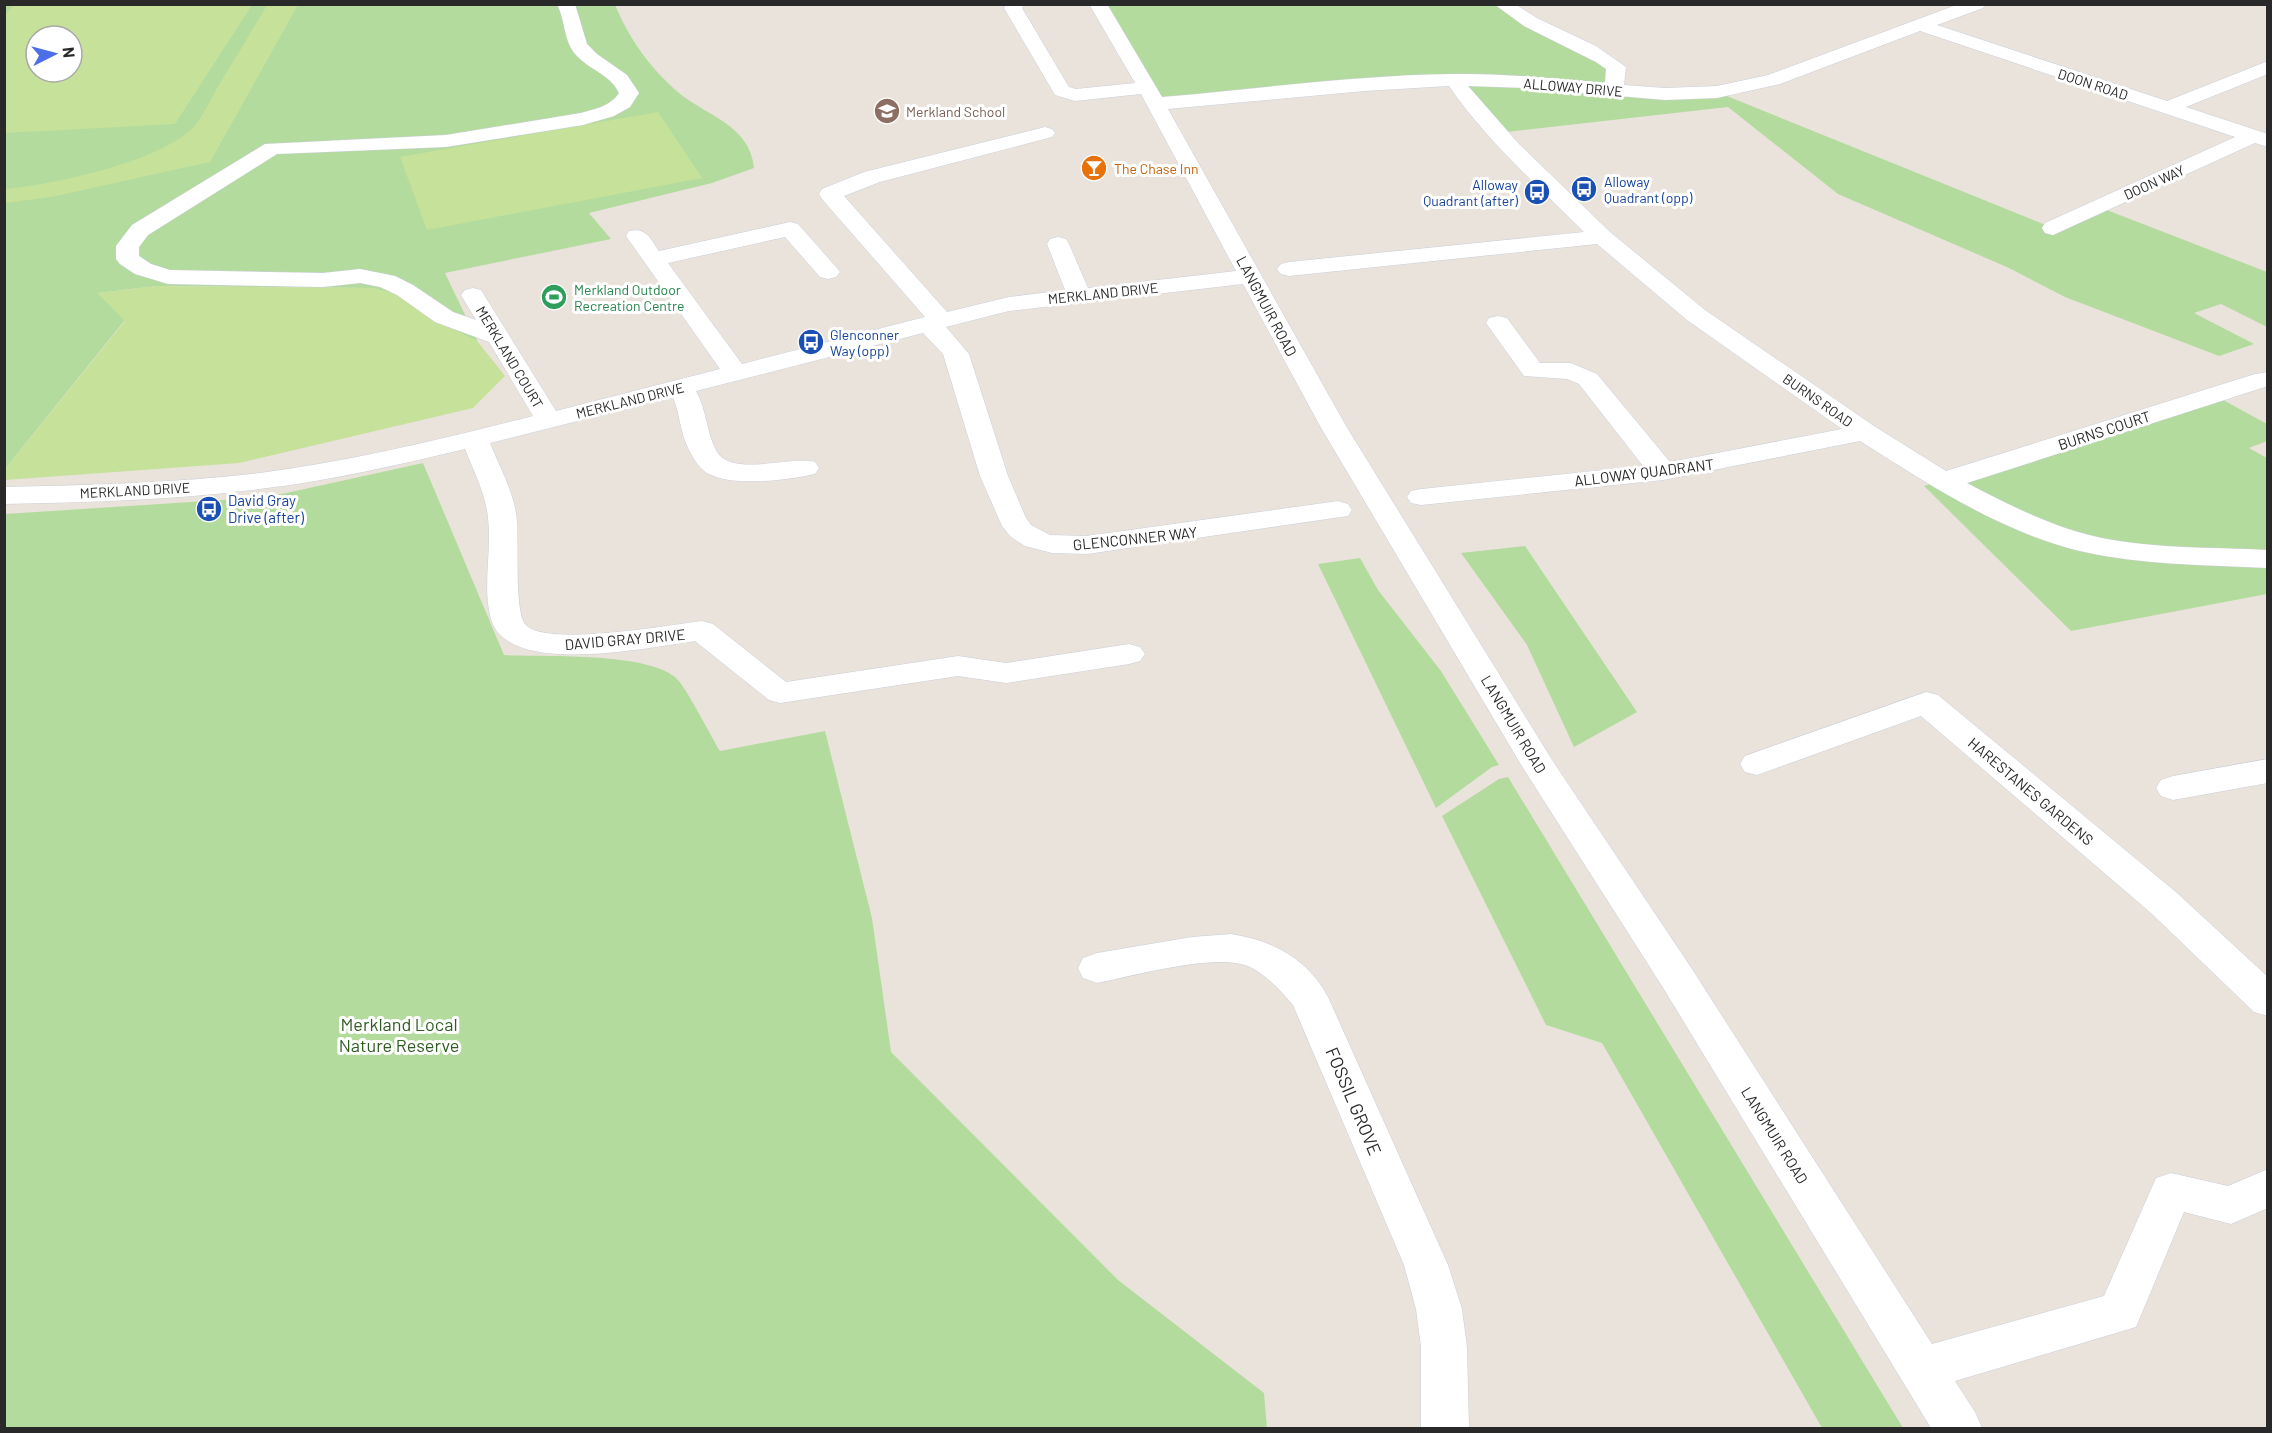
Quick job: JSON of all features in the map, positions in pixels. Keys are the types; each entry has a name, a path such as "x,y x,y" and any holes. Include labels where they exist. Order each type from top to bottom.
{"street":[{"path":"498,337 444,317 405,290 387,281 360,276 323,280 168,277 143,270 128,259 127,246 140,230 272,148 446,141 583,119 607,112 623,103 629,93 626,84 586,56 577,44 572,16 566,4"},
{"name":"ALLOWAY DRIVE","path":"1016,4 1013,8 1062,91 1075,95 1150,96 1454,80 1526,82 1665,94 1717,92 1773,80 1977,4"},
{"name":"LANGMUIR ROAD","path":"1098,4 1120,39 1252,276 1286,345 1333,426 1540,768 1676,976 1958,1428"},
{"path":"1503,4 1516,15 1546,32 1599,53 1616,68 1614,90"},
{"name":"DOON ROAD","path":"1919,26 2261,139"},
{"path":"2167,108 2268,67"},
{"name":"BURNS ROAD","path":"1454,80 1471,104 1512,148 1602,237 1696,315 1864,432 1943,481 2002,513 2084,543 2153,553 2268,559"},
{"name":"GLENCONNER WAY","path":"1045,133 872,177 830,194 934,322 956,354 1006,510 1023,532 1061,546 1106,544 1338,510"},
{"name":"DOON WAY","path":"2053,228 2261,139"},
{"path":"654,259 790,229 828,272"},
{"path":"637,236 736,373"},
{"path":"1289,269 1602,237"},
{"path":"1058,244 1079,296"},
{"name":"MERKLAND DRIVE","path":"4,496 148,491 260,482 369,463 475,439 1009,304 1252,276"},
{"name":"MERKLAND COURT","path":"473,295 548,420"},
{"path":"1498,323 1533,371 1571,371 1588,379 1663,472"},
{"name":"BURNS COURT","path":"1943,481 2264,379"},
{"path":"680,387 690,402 694,431 703,454 713,465 729,474 805,468"},
{"name":"ALLOWAY QUADRANT","path":"1421,497 1663,472 1788,449 1864,432"},
{"name":"DAVID GRAY DRIVE","path":"475,439 500,502 503,520 504,602 507,620 513,631 523,638 551,645 589,644 702,631 780,693 958,666 1006,673 1129,654"},
{"name":"HARESTANES GARDENS","path":"1757,764 1926,703 2164,903 2268,1001"},
{"path":"2173,789 2268,771"},
{"name":"FOSSIL GROVE","path":"1097,968 1209,948 1240,949 1267,958 1293,976 1309,997 1426,1265 1440,1318 1444,1347 1445,1428"},
{"path":"1920,1369 2120,1312 2171,1191 2231,1205 2268,1187"}],"green space":[{"path":"15,4 252,4 175,124 5,133 5,15"},
{"path":"5,5 615,5 634,42 659,74 679,93 736,131 745,141 751,153 754,168 712,183 589,213 611,239 445,273 478,342 373,288 157,286 98,293 125,320 5,469"},
{"path":"267,5 298,5 210,162 51,197 5,203 5,189 25,187 107,169 136,160 182,137 197,123"},
{"path":"1098,5 1503,5 1616,67 1614,90 1717,92 2053,228 2099,207 2267,272 2267,327 2221,304 2194,313 2254,344 2219,356 2065,297 2009,268 1838,194 1728,107 1498,133 1454,80 1155,104"},
{"path":"658,112 702,178 427,230 400,157"},
{"path":"157,286 373,288 399,294 442,323 478,342 505,376 473,408 239,463 5,480 5,469 125,321 98,293"},
{"path":"2214,395 2267,424 2267,441 2249,448 2267,458 2267,594 2071,631 1924,486"},
{"name":"Merkland Local Nature Reserve","path":"423,463 504,655 594,657 641,663 661,669 680,682 720,751 825,731 872,918 891,1052 1118,1280 1264,1393 1267,1428 5,1428 5,514 268,497"},
{"path":"1525,546 1637,712 1574,747 1527,645 1461,553"},
{"path":"1360,558 1378,590 1441,671 1499,765 1492,767 1436,808 1318,564"},
{"path":"1508,777 1903,1428 1822,1428 1602,1043 1546,1025 1442,816 1499,779"}],"place":[{"name":"Merkland School","path":"887,111"},
{"name":"The Chase Inn","path":"1094,168"},
{"name":"Alloway Quadrant (opp)","path":"1584,189"},
{"name":"Alloway Quadrant (after)","path":"1537,192"},
{"name":"Merkland Outdoor Recreation Centre","path":"554,297"},
{"name":"Glenconner Way (opp)","path":"811,342"},
{"name":"David Gray Drive (after)","path":"209,509"}]}
